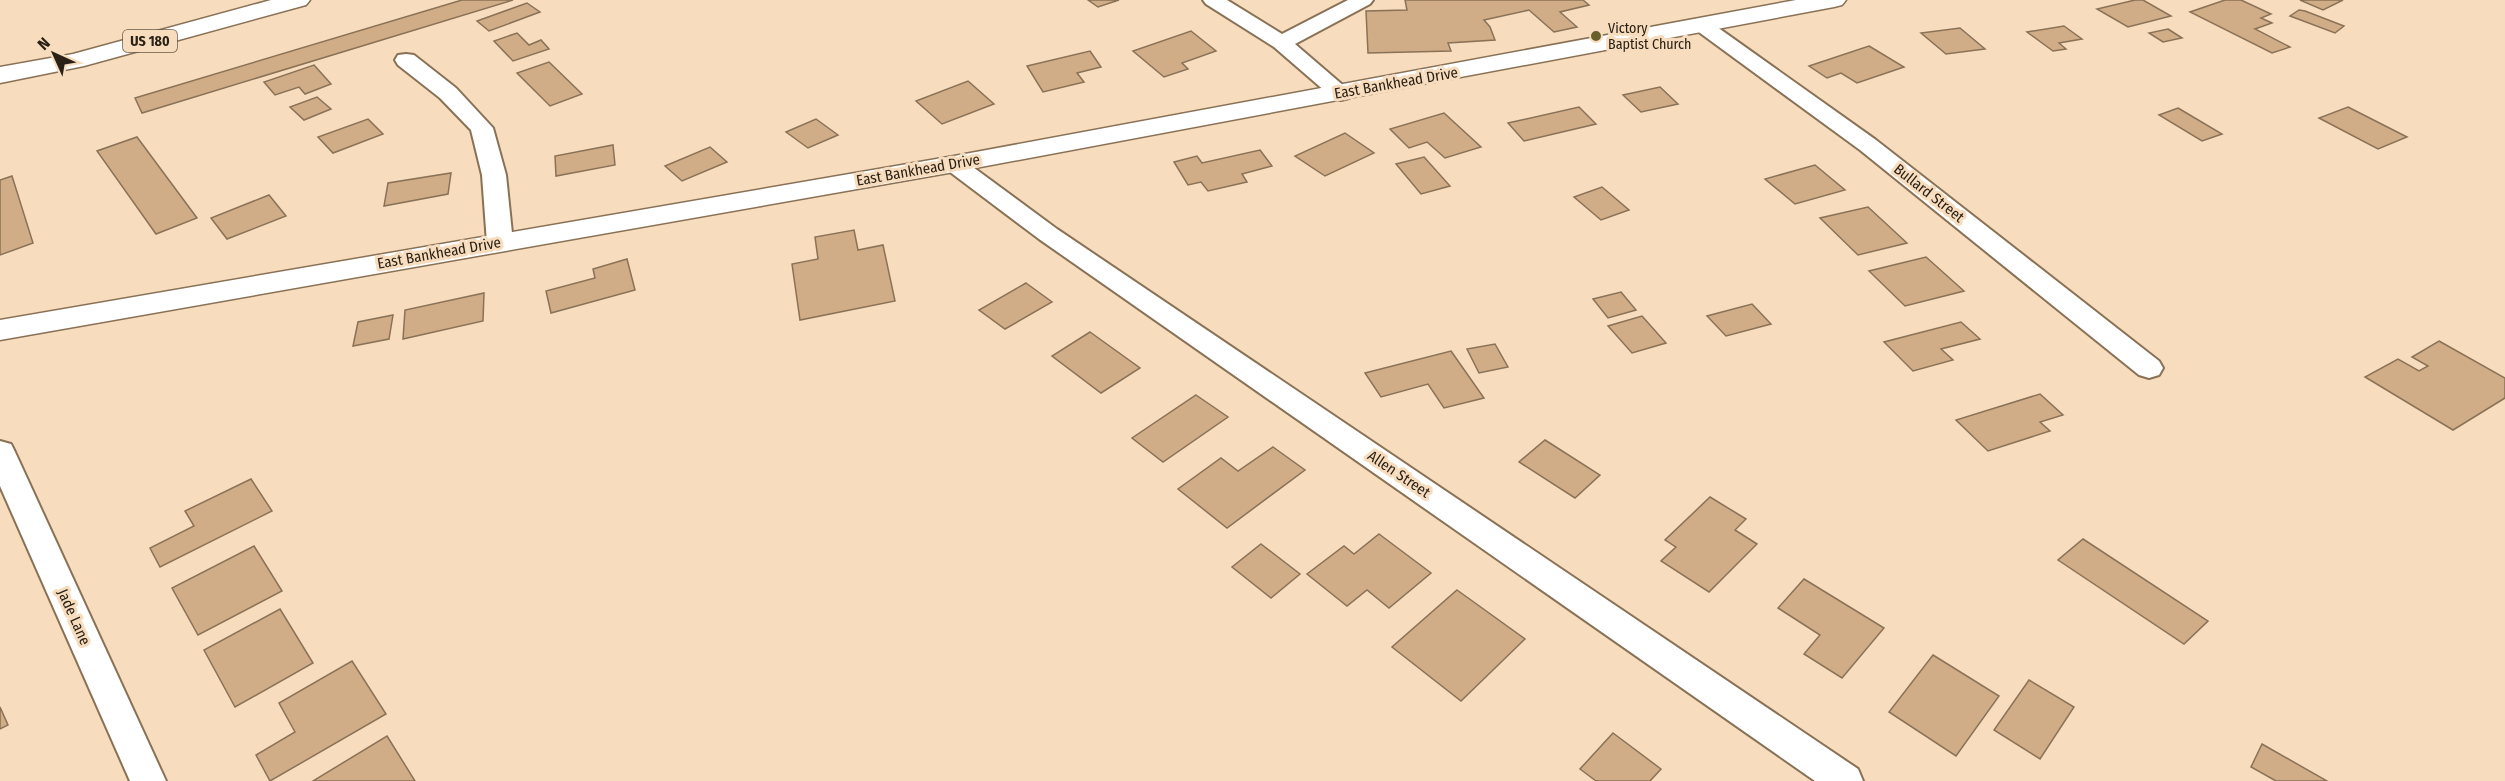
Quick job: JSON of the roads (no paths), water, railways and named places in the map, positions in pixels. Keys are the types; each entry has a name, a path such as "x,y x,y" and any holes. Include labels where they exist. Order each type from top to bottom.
{"street":[{"name":"US 180","path":"0,67 75,40 225,0"},
{"name":"US 180","path":"0,75 75,61 264,4 298,0"},
{"path":"1213,0 1281,43 1341,93"},
{"path":"1281,43 1363,0"},
{"name":"East Bankhead Drive","path":"0,330 954,164 1834,0"},
{"name":"Bullard Street","path":"1703,26 1868,145 2149,368"},
{"path":"406,60 448,93 482,128 494,174 500,243"},
{"name":"Allen Street","path":"954,164 1048,234 1845,781"},
{"name":"Jade Lane","path":"0,452 148,781"}],"place":[{"name":"Victory Baptist Church","path":"1596,36"}]}
